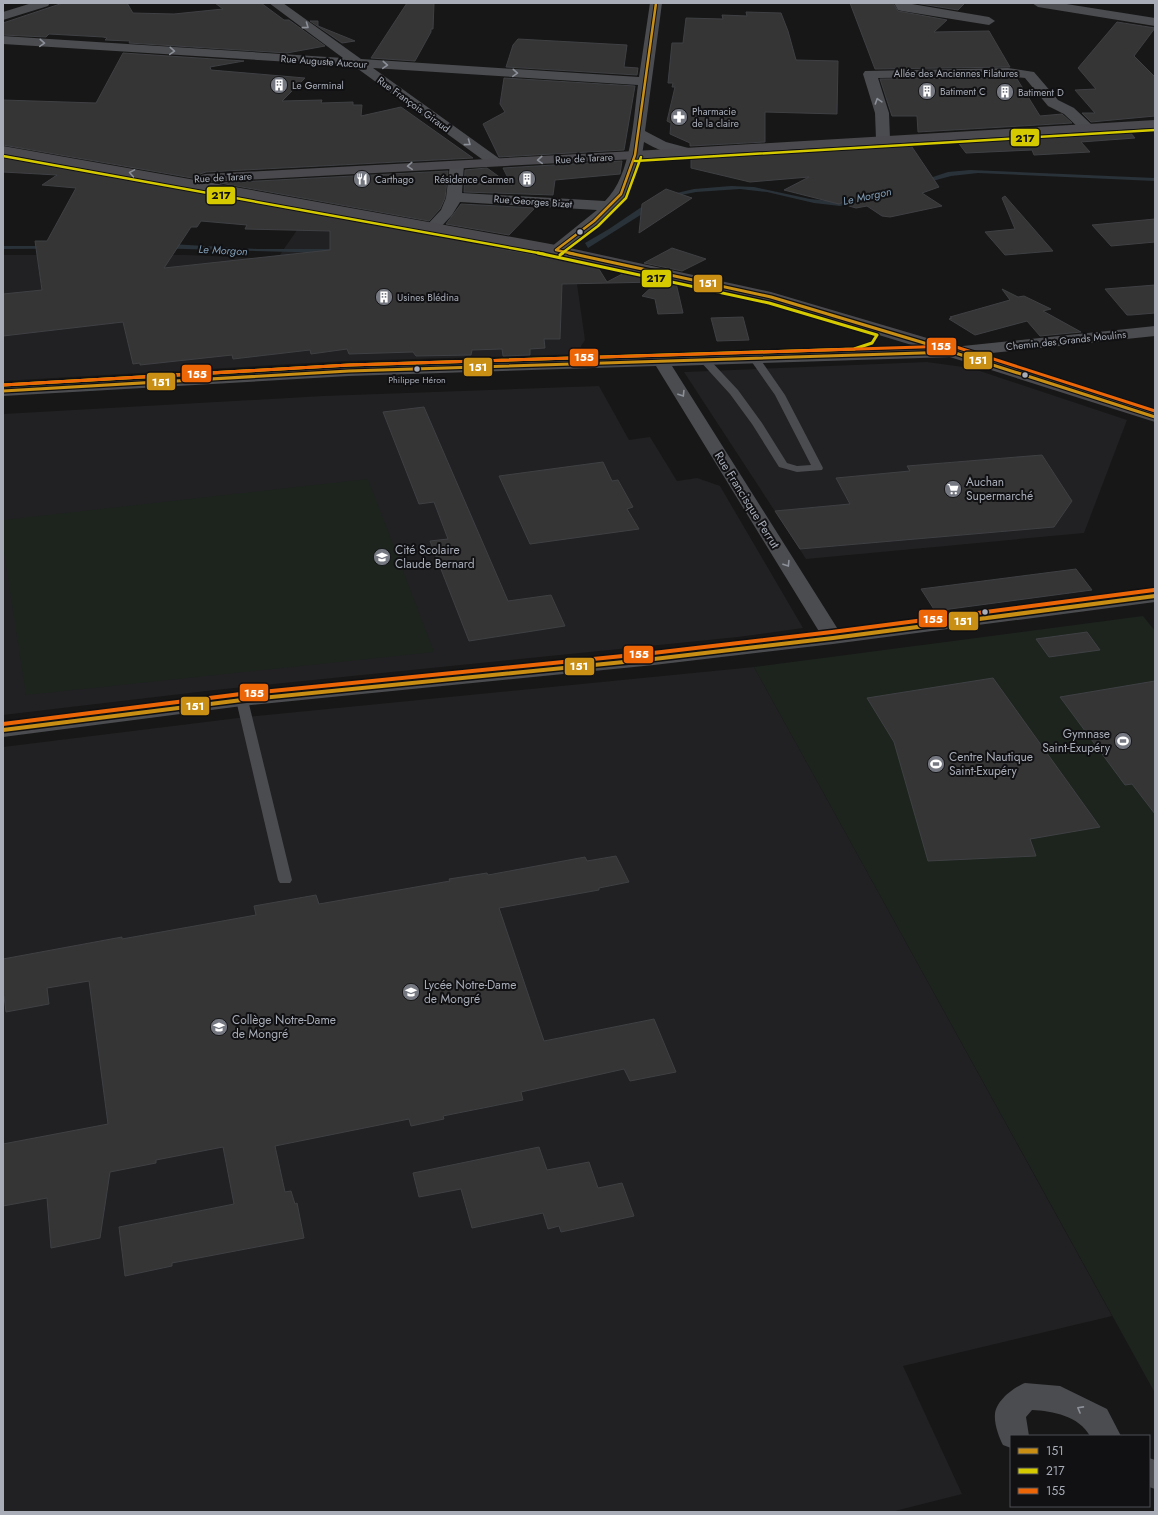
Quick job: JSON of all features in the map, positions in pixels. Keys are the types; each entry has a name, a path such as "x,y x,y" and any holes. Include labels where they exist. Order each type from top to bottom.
{"main road":[{"name":"Rue de Tarare","path":"170,179 635,155 883,139 1155,124"},
{"path":"3,150 556,250 771,297 953,352 1155,417"},
{"name":"Rue de Tarare","path":"255,195 249,186 255,179 276,174"}],"street":[{"path":"3,16 44,3"},
{"name":"Rue François Giraud","path":"275,3 495,162"},
{"path":"556,250 611,206 622,194 635,155 644,81 656,3"},
{"path":"900,3 902,7 989,21"},
{"path":"1038,3 1155,22"},
{"name":"Rue Auguste Aucour","path":"3,40 644,81"},
{"name":"Allée des Anciennes Filatures","path":"883,139 882,113 870,74 1008,72 1029,75 1053,103 1069,111 1087,128"},
{"path":"638,132 648,140 664,147 687,152"},
{"path":"433,227 447,214 456,197 458,164"},
{"name":"Rue Georges Bizet","path":"456,197 611,206"},
{"name":"Chemin des Grands Moulins","path":"3,391 349,371 953,352 1155,331"},
{"path":"855,355 876,348 886,332"},
{"name":"Rue Francisque Perrut","path":"661,361 833,638"},
{"path":"3,730 242,700 654,659 833,638 1155,596"},
{"path":"1014,1435 1010,1414 1025,1396 1060,1399 1096,1418 1105,1435"}],"lane":[{"path":"704,360 734,392 757,423 783,465 797,469 818,468 780,395 754,358"},
{"path":"242,700 285,880"}],"shaded area":[{"path":"308,214 553,258 529,284 577,284 585,340 581,346 582,354 345,361 3,381 3,255 186,255 277,259"},
{"path":"927,362 971,368 1127,420 1084,533 806,559 684,372"},
{"name":"Cité Scolaire Claude Bernard","path":"599,386 629,440 650,437 677,481 697,478 720,486 803,628 738,637 215,690 3,715 3,414 323,396"},
{"path":"368,479 434,652 26,695 3,546 3,520"},
{"path":"1143,616 1155,631 1155,1393 754,667"},
{"path":"754,667 1112,1316 903,1366 962,1494 891,1512 3,1512 3,747 246,717"}],"water":[{"name":"Le Morgon","path":"970,170 1155,178 1155,181 978,173 951,176 840,206 814,203 767,192 740,189 696,192 676,196 650,209 588,248 585,243 646,204 668,195 694,189 731,186 754,187 810,199 831,201 924,180 948,172"},
{"name":"Le Morgon","path":"137,242 258,249 345,249 330,253 150,248 3,249 3,246 46,246"}],"building":[{"path":"63,3 127,3 133,13 174,14 223,9 215,3 261,3 284,20 289,20 325,46 287,53 129,43 130,41 105,40 107,38 103,37 49,34 46,37 3,35 3,23"},
{"path":"407,3 434,3 433,29 431,29 431,32 415,61 371,58"},
{"path":"850,3 893,3 898,11 947,20 934,32 989,31 1010,67 875,69"},
{"path":"915,3 965,3 958,10"},
{"path":"746,12 781,13 796,60 838,61 837,114 765,112 765,142 690,146 690,143 670,134 671,123 667,121 675,87 672,87 673,83 668,83 672,43 683,43 686,18 723,19 722,15 747,16"},
{"path":"310,21 318,21 318,26 355,41 342,43"},
{"path":"1117,22 1155,28 1134,56 1155,77 1155,116 1091,122 1082,113 1095,113 1075,90 1096,89 1078,68"},
{"path":"518,39 627,45 624,67 638,68 637,75 506,67 513,45"},
{"path":"123,53 244,61 210,67 211,70 305,78 282,101 322,100 321,103 353,102 353,105 362,105 361,116 401,107 473,158 206,172 200,174 198,179 3,145 3,100 96,103"},
{"path":"504,78 635,86 624,150 499,157 483,124 505,112 500,104"},
{"path":"880,79 1017,79 1040,116 1062,114 1072,123 918,132 917,116 892,116"},
{"path":"1129,131 1135,138 1081,142 1090,152 1034,155 1032,150 966,153 957,141"},
{"path":"910,144 939,187 922,193 942,206 890,217 882,216 867,206 856,208 843,202 839,204 784,190 809,177 750,182 691,168 691,157"},
{"path":"3,156 498,246 496,248 569,261 572,260 597,266 607,282 626,272 676,283 683,313 658,314 655,299 642,296 657,282 562,284 560,339 544,339 545,348 530,349 530,355 503,356 502,349 472,350 471,355 416,356 413,352 349,354 347,349 311,354 310,350 233,359 232,355 140,365 140,363 133,364 123,322 3,336 3,294 42,290 35,241 47,241 76,188 42,185 57,175 3,172","holes":["201,221 247,225 245,229 330,231 330,250 164,268 191,227 197,227"]},
{"path":"622,161 620,174 555,180 553,195 464,192 465,170 487,168 512,186 503,168"},
{"path":"448,171 445,198 440,209 429,221 220,183"},
{"path":"666,189 692,198 639,233 642,204"},
{"path":"1005,196 1053,251 1005,255 985,232 1015,229 1002,198"},
{"path":"461,204 535,208 509,235 446,224"},
{"path":"1155,219 1155,242 1111,246 1092,225"},
{"path":"672,248 706,259 682,271 644,263"},
{"path":"1155,285 1155,313 1131,315 1127,315 1105,289"},
{"path":"1002,289 1018,297 1024,296 1051,309 1043,311 1081,332 1040,336 1027,321 975,335 949,319 952,318 950,317 1010,300"},
{"path":"743,317 749,340 717,341 711,318"},
{"path":"424,407 508,601 551,595 565,626 469,641 430,541 448,539 434,502 419,504 383,412"},
{"name":"Auchan Supermarché","path":"1042,455 1072,501 1054,527 800,549 775,511 850,504 836,478 910,471 907,466"},
{"path":"603,462 612,481 618,480 633,507 627,509 639,529 530,544 499,476"},
{"path":"1076,569 1092,590 935,611 921,589"},
{"path":"1087,632 1100,650 1049,657 1036,639"},
{"path":"993,678 1100,827 1030,839 1036,856 928,861 894,742 867,698"},
{"name":"Gymnase Saint-Exupéry","path":"1155,681 1155,814 1132,784 1125,785 1060,697"},
{"path":"616,856 629,882 599,888 599,890 499,908 544,1041 654,1019 676,1072 630,1081 624,1069 521,1092 523,1100 443,1116 444,1119 411,1126 409,1119 275,1146 285,1192 291,1191 295,1204 297,1203 304,1238 172,1263 172,1266 125,1276 119,1227 234,1204 223,1147 156,1160 156,1163 110,1172 100,1238 51,1248 47,1198 3,1206 3,1144 108,1124 89,981 47,988 49,1004 6,1012 3,996 3,959 122,937 122,939 256,915 254,906 316,895 319,904 450,881 449,879 487,873 488,875 585,857 587,861"},
{"path":"539,1147 547,1170 589,1162 598,1188 622,1183 634,1216 561,1232 559,1226 548,1229 543,1213 472,1228 461,1189 419,1197 413,1173"}],"transit line":[{"name":"151","path":"556,250 594,221 621,194 635,155 656,3"},
{"name":"217","path":"635,161 1155,130"},
{"name":"217","path":"3,156 555,256 769,303 877,335 872,343 854,349 349,365 3,385"},
{"name":"217","path":"560,255 598,226 626,198 641,157"},
{"name":"151","path":"556,250 771,297 921,342 1155,417"},
{"name":"155","path":"3,385 349,365 953,346 1155,411"},
{"name":"151","path":"3,391 349,371 953,352"},
{"name":"155","path":"3,724 241,694 653,653 832,632 1154,590"},
{"name":"151","path":"3,730 242,700 654,659 833,638 1155,596"}],"place":[{"name":"Le Germinal","path":"279,85"},
{"name":"Batiment C","path":"927,91"},
{"name":"Batiment D","path":"1005,92"},
{"name":"Pharmacie de la claire","path":"679,117"},
{"name":"Carthago","path":"362,179"},
{"name":"Résidence Carmen","path":"527,179"},
{"name":"Usines Blédina","path":"384,297"},
{"name":"Philippe Héron","path":"417,369"},
{"name":"Auchan Supermarché","path":"953,489"},
{"name":"Cité Scolaire Claude Bernard","path":"382,557"},
{"name":"Gymnase Saint-Exupéry","path":"1123,741"},
{"name":"Centre Nautique Saint-Exupéry","path":"936,764"},
{"name":"Lycée Notre-Dame de Mongré","path":"411,992"},
{"name":"Collège Notre-Dame de Mongré","path":"219,1027"}]}
